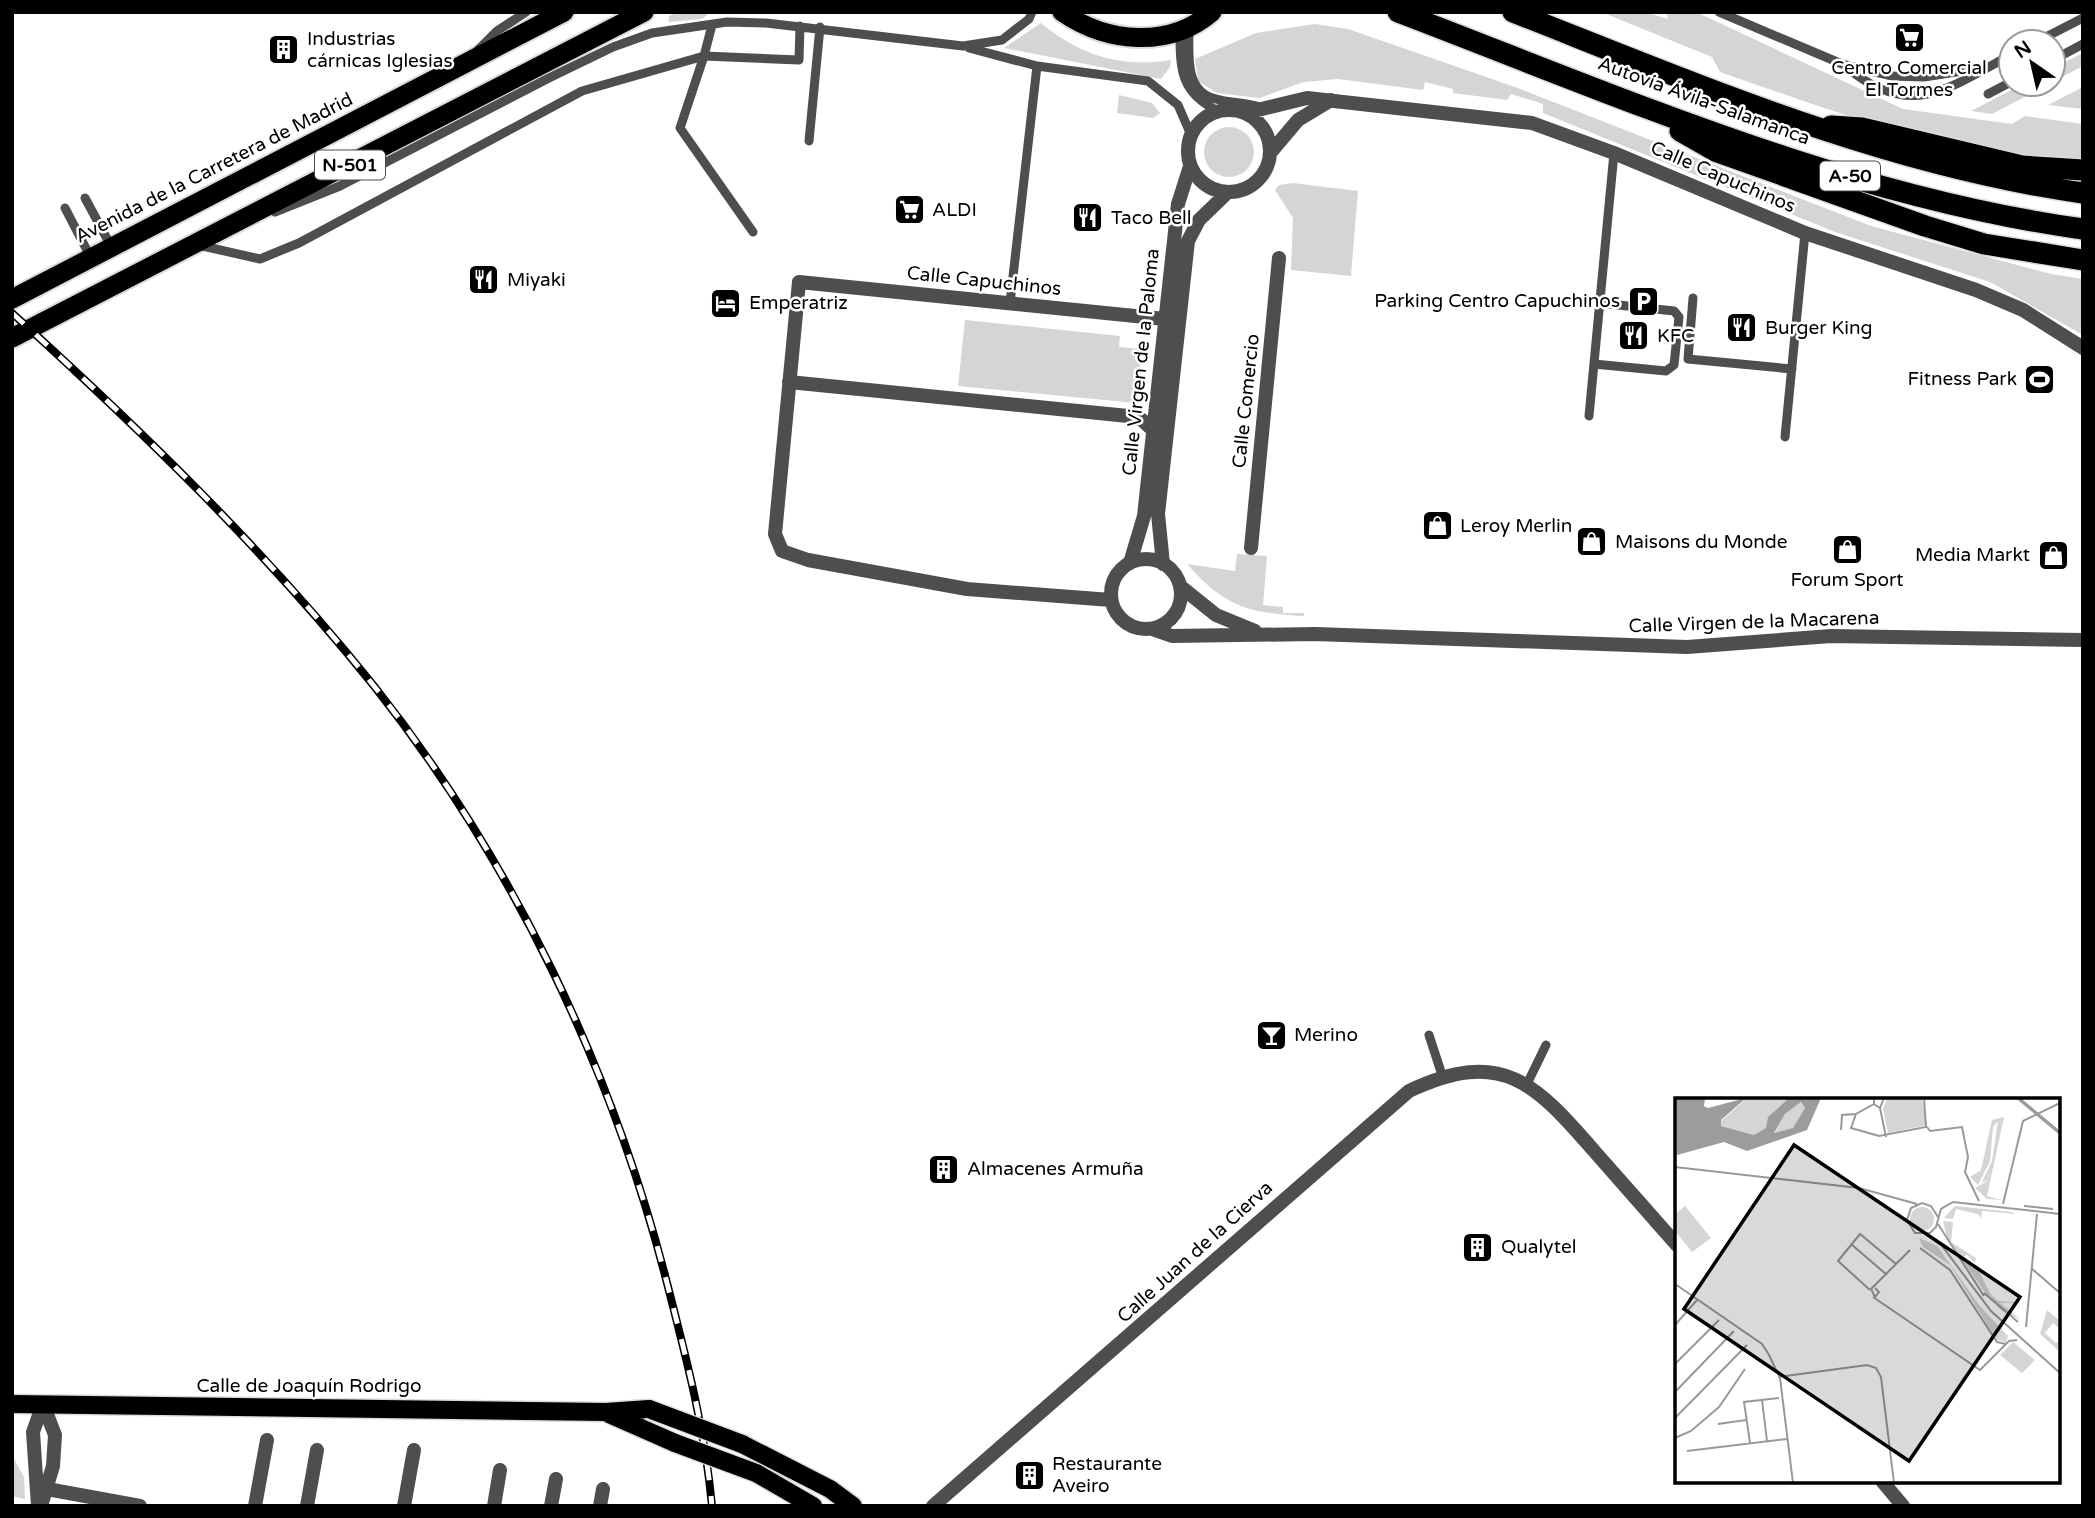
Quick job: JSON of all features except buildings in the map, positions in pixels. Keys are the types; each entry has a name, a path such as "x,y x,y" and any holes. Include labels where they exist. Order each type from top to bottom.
{"highway":[{"name":"Avenida de la Carretera de Madrid","path":"12,299 564,12"},
{"name":"N-501","path":"12,338 644,12"},
{"path":"1062,12 1090,29 1119,37 1150,38 1185,29 1212,12"},
{"name":"Autovía Ávila-Salamanca","path":"1398,12 1727,137 1880,186 1974,212 2083,229"},
{"name":"Autovía Ávila-Salamanca","path":"1514,12 1722,94 1816,125 1856,142 1965,171 2023,184 2083,193"},
{"path":"1624,98 1715,151 1873,208 1984,244 2083,260"},
{"path":"1816,125 1862,128 2022,166 2083,170"}],"main road":[{"name":"Calle de Joaquín Rodrigo","path":"12,1404 606,1412 649,1409 742,1444 830,1489 853,1506"},
{"name":"Calle de Joaquín Rodrigo","path":"606,1412 675,1443 756,1473 813,1506"}],"street":[{"name":"Calle Capuchinos","path":"1245,113 1307,97 1532,123 1614,153 1805,233 1976,290 2023,310 2083,348"},
{"path":"1271,152 1268,136 1259,122 1245,113 1219,111 1202,120 1191,135 1188,150 1190,166 1199,180 1212,189 1227,193 1242,191 1255,184 1266,170 1271,152 1298,120 1331,100"},
{"name":"Calle Virgen de la Paloma","path":"1130,563 1144,516 1178,204 1190,166"},
{"name":"Calle Virgen de la Paloma","path":"1163,564 1158,514 1188,241 1199,220 1227,193"},
{"name":"Calle Comercio","path":"1251,548 1279,258"},
{"name":"Calle Capuchinos","path":"789,382 799,282 1165,319"},
{"path":"1111,600 967,589 789,556 778,546 775,534 789,382 1128,416 1142,420 1153,430"},
{"path":"1147,559 1163,564 1174,573 1180,586 1180,604 1169,621 1152,629 1138,629 1126,623 1116,613 1111,600 1111,585 1118,572 1130,563 1147,559"},
{"name":"Calle Virgen de la Macarena","path":"1180,586 1216,615 1259,633"},
{"name":"Calle Virgen de la Macarena","path":"1152,629 1172,636 1259,633 1687,647 1831,636 2083,640"},
{"name":"Calle Juan de la Cierva","path":"933,1506 1409,1091 1441,1075 1483,1070 1527,1084"},
{"path":"1527,1084 1557,1108 1675,1243"},
{"path":"39,1506 53,1466 55,1435 43,1404"},
{"path":"39,1506 33,1432 43,1404"},
{"path":"255,1506 267,1440"},
{"path":"307,1506 317,1450"},
{"path":"404,1506 414,1450"},
{"path":"494,1506 500,1470"},
{"path":"551,1506 556,1479"},
{"path":"1884,1483 1903,1506"},
{"path":"47,1489 139,1506"},
{"path":"600,1506 603,1489"},
{"name":"Calle Juan de la Cierva","path":"919,1506 948,1493"}],"lane":[{"path":"459,68 497,31 526,12"},
{"path":"964,46 1002,40 1029,19 1032,12"},
{"path":"1719,12 1842,64 1891,76 1924,77 1988,67"},
{"path":"2063,28 2083,18"},
{"path":"204,241 340,186 613,47 652,33 727,22 820,27 964,46 1037,66 1148,81 1178,105 1191,135"},
{"path":"712,25 680,128 753,232"},
{"path":"204,241 229,255 260,259 299,243 582,92 704,56 799,60 800,26"},
{"path":"809,141 820,27"},
{"path":"1185,29 1190,74 1202,94 1265,109"},
{"path":"1185,29 1180,57 1189,89 1196,98 1219,111"},
{"path":"2067,53 2083,44"},
{"path":"1842,64 1879,90 1917,98 1934,95 1997,62"},
{"path":"1010,303 1037,66"},
{"path":"1988,94 1997,89"},
{"path":"1589,416 1614,153"},
{"path":"85,198 112,248"},
{"path":"65,208 92,258"},
{"path":"1784,437 1805,233"},
{"path":"1693,298 1688,359 1792,369"},
{"path":"1594,364 1666,371 1674,365 1679,317 1674,312 1600,303"},
{"path":"1429,1035 1441,1075"},
{"path":"1527,1084 1546,1045"}],"shaded area":[{"path":"678,12 711,12 702,19 668,22 669,16"},
{"path":"1601,12 1645,12 1668,19 1666,12 1696,12 1903,109 2012,124 2025,116 2083,124 2083,161 1990,151 1944,142 1853,117 1720,72 1712,57"},
{"path":"1041,23 1086,51 1135,62 1171,60 1170,67 1161,79 1004,48"},
{"path":"1315,24 1348,29 1515,87 1871,226 2051,274 2083,279 2083,335 1990,282 1835,232 1543,113 1543,104 1511,94 1507,100 1453,93 1453,89 1425,82 1423,90 1338,79 1304,82 1259,98 1217,93 1198,81 1195,59 1256,33"},
{"path":"2083,53 2083,66 2067,75 2067,61"},
{"path":"2083,87 2083,109 2048,105 2067,98 2067,95"},
{"path":"1119,95 1152,103 1160,113 1153,118 1117,113"},
{"path":"1997,98 2022,98 1992,114 1971,111"},
{"path":"1229,127 1247,134 1254,152 1247,170 1229,177 1211,170 1204,152 1211,134"},
{"path":"1293,183 1358,191 1351,276 1291,270 1293,218 1275,190 1279,185"},
{"path":"965,320 1120,336 1119,347 1142,349 1136,403 958,386"},
{"path":"1237,554 1267,556 1263,605 1283,607 1283,613 1304,613 1304,616 1267,613 1239,605 1213,590 1187,564 1235,571"},
{"path":"12,1455 24,1477 25,1499 12,1496"}],"railway":[{"path":"12,313 200,492 332,636 374,686 424,753 470,822 513,895 552,969 587,1046 644,1203 694,1393 712,1506"}],"place":[{"name":"Centro Comercial El Tormes","path":"1909,37"},
{"name":"Industrias cárnicas Iglesias","path":"284,50"},
{"name":"ALDI","path":"909,210"},
{"name":"Taco Bell","path":"1088,218"},
{"name":"Miyaki","path":"484,280"},
{"name":"Parking Centro Capuchinos","path":"1643,301"},
{"name":"Emperatriz","path":"726,303"},
{"name":"Burger King","path":"1742,328"},
{"name":"KFC","path":"1634,336"},
{"name":"Fitness Park","path":"2040,379"},
{"name":"Leroy Merlin","path":"1437,526"},
{"name":"Maisons du Monde","path":"1592,542"},
{"name":"Forum Sport","path":"1847,549"},
{"name":"Media Markt","path":"2053,555"},
{"name":"Merino","path":"1271,1035"},
{"name":"Almacenes Armuña","path":"944,1169"},
{"name":"Qualytel","path":"1478,1247"},
{"name":"Restaurante Aveiro","path":"1029,1475"}]}
